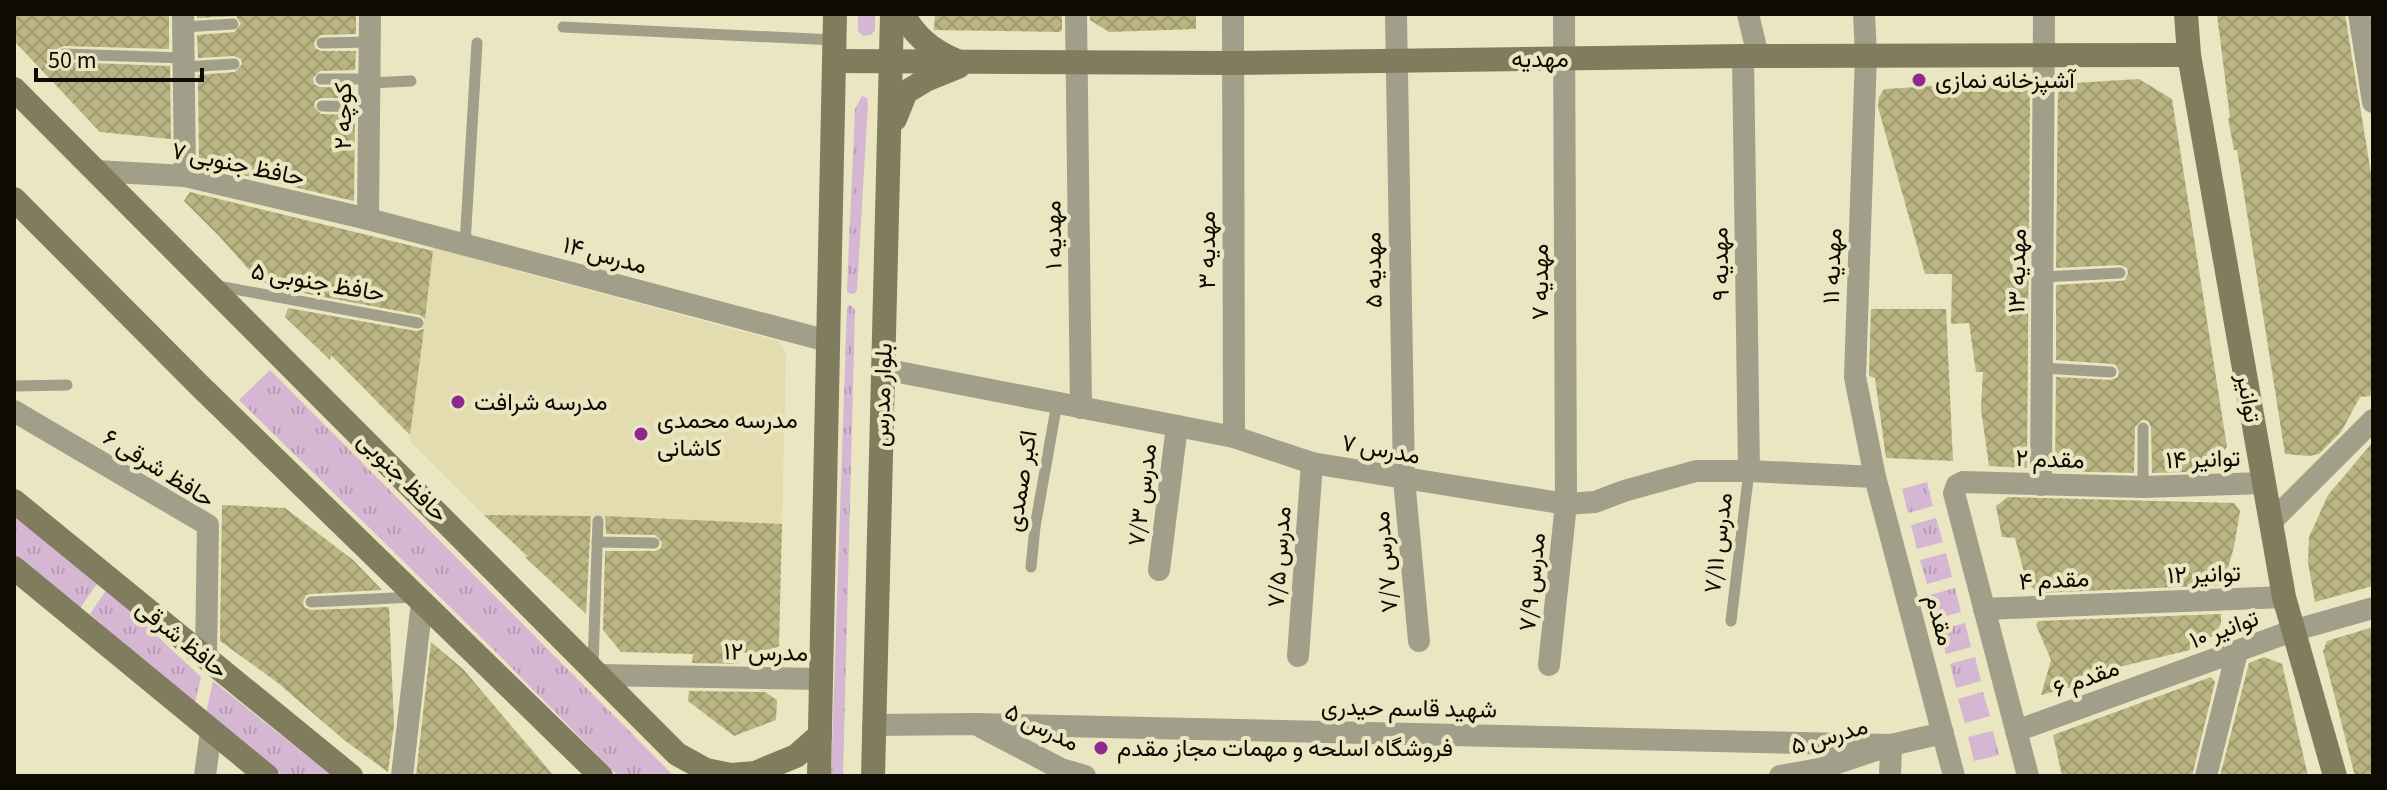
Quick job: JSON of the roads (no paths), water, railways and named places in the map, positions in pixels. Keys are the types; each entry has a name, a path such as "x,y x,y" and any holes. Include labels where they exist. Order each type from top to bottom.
{"street":[{"name":"کوچه ۲","path":"368,219 370,14"},
{"path":"819,776 835,14"},
{"name":"بلوار مدرس","path":"873,776 892,14"},
{"path":"903,14 912,30 930,48 953,60 975,62"},
{"name":"مهدیه ۱","path":"1076,14 1081,408"},
{"name":"مهدیه ۳","path":"1233,14 1234,437"},
{"name":"مهدیه ۵","path":"1396,14 1404,479"},
{"name":"مهدیه ۷","path":"1564,14 1566,504"},
{"name":"مهدیه ۹","path":"1748,14 1749,471"},
{"name":"مهدیه ۱۱","path":"1864,14 1866,55 1855,362 1875,477"},
{"name":"مهدیه ۱۳","path":"2041,485 2044,14"},
{"name":"توانیر","path":"2186,14 2189,55 2284,597 2335,776"},
{"path":"2359,14 2373,102"},
{"path":"183,20 185,176"},
{"name":"مهدیه","path":"834,50 891,61 1233,63 1866,55 2189,55"},
{"path":"889,132 906,92 944,71 975,62"},
{"name":"حافظ جنوبی","path":"14,89 677,754 706,770 731,775 757,773 796,756 820,735"},
{"name":"حافظ جنوبی ۷","path":"96,171 185,176 368,219"},
{"path":"14,199 201,387 601,776"},
{"name":"مدرس ۱۴","path":"368,219 828,341"},
{"name":"مدرس ۷","path":"883,369 1234,437 1312,463 1566,504 1595,502 1696,471 1875,477"},
{"name":"حافظ شرقی ۶","path":"14,411 208,525 206,657"},
{"path":"2271,522 2373,420"},
{"name":"مدرس ۷/۳","path":"1159,570 1177,426"},
{"name":"مدرس ۷/۵","path":"1298,656 1312,463"},
{"name":"مقدم","path":"1875,477 1954,776"},
{"name":"مدرس ۷/۷","path":"1404,479 1419,641"},
{"name":"مقدم ۲","path":"1957,485 1963,482 2143,487"},
{"name":"توانیر ۱۴","path":"2143,487 2264,483"},
{"name":"مقدم","path":"1957,485 1954,493 2028,776"},
{"name":"حافظ شرقی","path":"14,501 351,776"},
{"name":"مدرس ۷/۹","path":"1549,665 1566,504"},
{"path":"14,568 267,776"},
{"name":"توانیر ۱۲","path":"2126,602 2284,597"},
{"path":"402,776 419,600"},
{"name":"مقدم ۴","path":"1984,609 2126,602"},
{"name":"توانیر ۱۰","path":"2172,675 2292,631 2373,608"},
{"path":"2206,776 2237,652"},
{"name":"مدرس ۱۲","path":"596,672 821,679"},
{"name":"مقدم ۶","path":"2016,731 2172,675"},
{"name":"شهید قاسم حیدری","path":"873,725 976,724 1891,745 1943,733"},
{"name":"مدرس ۵","path":"976,724 1061,769 1085,776"},
{"path":"205,776 211,731"},
{"path":"1890,776 1891,745"},
{"name":"مدرس ۵","path":"1780,776 1819,769 1891,745"}],"lane":[{"path":"183,20 233,24"},
{"path":"563,27 834,50"},
{"path":"322,43 369,42"},
{"path":"465,244 477,43"},
{"path":"64,54 234,64"},
{"path":"321,79 411,81"},
{"path":"322,106 369,107"},
{"path":"2043,277 2120,273"},
{"name":"حافظ جنوبی ۵","path":"211,285 418,323"},
{"path":"2042,368 2111,372"},
{"path":"14,386 67,385"},
{"name":"اکبر صمدی","path":"1031,567 1057,403"},
{"path":"2143,428 2143,487"},
{"name":"مدرس ۷/۱۱","path":"1731,621 1749,471"},
{"path":"596,672 598,521"},
{"path":"597,542 654,543"},
{"path":"311,602 419,600"}],"place":[{"name":"آشپزخانه نمازی","path":"1919,80"},
{"name":"مدرسه شرافت","path":"458,402"},
{"name":"مدرسه محمدی کاشانی","path":"641,434"},
{"name":"فروشگاه اسلحه و مهمات مجاز مقدم","path":"1101,748"}]}
